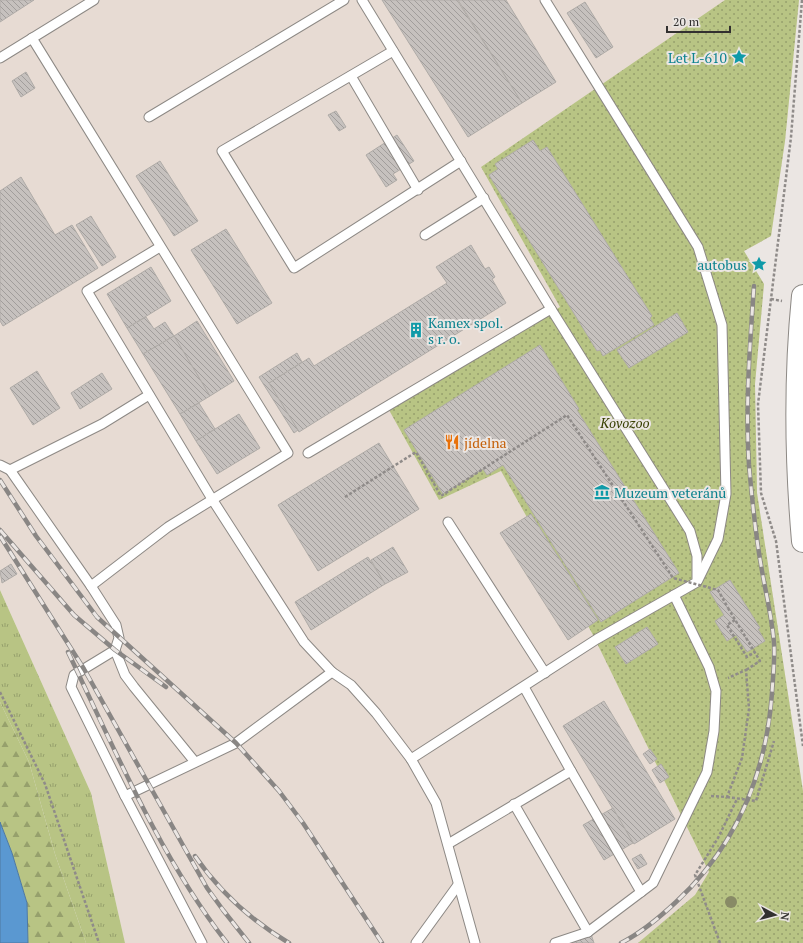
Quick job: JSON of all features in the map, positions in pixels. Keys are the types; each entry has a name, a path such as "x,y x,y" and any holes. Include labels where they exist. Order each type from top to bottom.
{"main road":[{"path":"803,296 798,407 798,466 803,541"}],"lane":[{"path":"0,58 94,0"},
{"path":"149,117 344,0"},
{"path":"362,0 551,309 690,531 697,556 697,582"},
{"path":"411,759 597,639 697,582 718,539 726,494 722,325 698,247 545,0"},
{"path":"32,38 288,453 168,527 91,586"},
{"path":"394,51 222,151 294,268 418,190 461,161"},
{"path":"351,76 418,190"},
{"path":"425,234 484,198"},
{"path":"160,247 87,291 212,499 304,642 332,672 351,685 376,713 411,759 436,803 475,943"},
{"path":"308,453 551,309"},
{"path":"10,470 102,424 149,395"},
{"path":"0,465 10,470 91,586 116,625 119,638 115,650 74,675 70,687 202,943"},
{"path":"448,522 545,673"},
{"path":"555,943 588,932 653,883 683,824 708,767 714,724 716,691 709,667 674,595"},
{"path":"115,650 126,675 134,687 195,762"},
{"path":"125,796 236,743 332,672"},
{"path":"524,686 641,892"},
{"path":"448,844 571,771"},
{"path":"514,804 588,932"},
{"path":"416,943 458,885"}],"path":[{"path":"802,0 791,137 758,404 761,493 776,541 803,746"},
{"path":"345,496 416,452 441,496 567,415 673,578 718,590 760,661 746,670 714,685"},
{"path":"735,620 727,625 747,657 755,652"},
{"path":"727,797 742,758 749,709 746,670"},
{"path":"0,692 44,784 99,943"},
{"path":"695,795 756,801 774,740"},
{"path":"720,943 695,875 718,838 736,799"}],"shaded area":[{"path":"0,0 799,0 785,141 771,236 744,251 764,284 755,384 757,493 803,791 803,943 125,943 91,793 0,590"}],"green space":[{"name":"Kovozoo","path":"725,0 799,0 785,141 771,236 744,251 764,284 755,384 757,493 803,791 803,943 638,943 695,895 709,872 592,633 501,471 439,500 389,410 560,307 481,167"},
{"path":"0,590 91,793 125,943 86,943 55,854 29,762 0,702"},
{"path":"0,702 29,762 55,854 86,943 28,943 27,903 12,853 0,822"}],"water":[{"path":"0,822 12,853 27,903 28,943 0,943"}],"building":[{"path":"0,0 34,0 0,22"},
{"path":"382,0 457,0 522,103 468,137"},
{"path":"458,0 506,0 556,82 522,103"},
{"path":"585,2 613,47 596,58 567,13"},
{"path":"26,72 35,88 21,97 12,81"},
{"path":"336,111 346,127 339,131 328,115"},
{"path":"397,135 414,161 393,174 397,180 386,187 366,155"},
{"path":"533,140 540,151 547,147 652,316 650,318 654,325 603,356 600,350 597,351 489,175 498,169 495,164"},
{"path":"160,161 198,221 174,236 136,176"},
{"path":"21,177 55,235 72,225 98,268 3,326 0,321 0,191"},
{"path":"91,216 116,257 102,266 76,225"},
{"path":"226,229 272,303 237,324 191,250"},
{"name":"Kamex spol. s r. o.","path":"471,245 485,269 489,267 495,277 492,279 506,303 299,432 269,383 309,358 314,366 447,283 436,267"},
{"path":"151,267 171,301 127,328 107,294"},
{"path":"677,313 688,332 629,368 617,350"},
{"path":"146,317 154,329 165,322 174,336 143,354 127,328"},
{"path":"197,321 234,381 210,396 174,336"},
{"path":"174,336 210,396 180,414 143,354"},
{"path":"540,345 579,409 577,410 679,573 601,622 503,465 487,475 483,469 443,494 404,430"},
{"path":"297,353 302,362 269,383 298,430 294,433 259,377"},
{"path":"37,371 60,408 33,425 10,388"},
{"path":"102,373 112,389 80,409 71,393"},
{"path":"199,403 215,429 196,441 180,414"},
{"path":"239,414 260,448 217,474 196,441"},
{"path":"379,443 419,509 318,571 278,505"},
{"path":"531,514 598,620 568,640 500,533"},
{"path":"393,547 408,572 385,584 371,560"},
{"path":"368,557 385,584 311,630 295,602"},
{"path":"11,564 17,574 2,583 0,571"},
{"path":"730,580 760,628 758,629 765,641 747,652 736,635 727,641 715,621 724,615 710,592"},
{"path":"647,627 658,644 626,664 615,647"},
{"path":"604,701 675,819 634,844 563,726"},
{"path":"650,749 657,759 650,764 643,754"},
{"path":"661,764 669,777 660,783 652,770"},
{"path":"613,808 633,843 604,860 583,825"},
{"path":"641,854 647,864 638,869 632,859"},
{"path":"589,928 594,943 564,943"}],"railway":[{"path":"621,943 643,930 670,908 697,880 716,857 732,832 745,807 755,780 769,723 774,661 773,633 757,540 748,443 748,398 754,286"},
{"path":"0,480 36,536 97,617 236,743 279,791 303,823 382,943"},
{"path":"0,530 74,615 115,650 166,687"},
{"path":"0,536 84,669 207,888 249,943"},
{"path":"68,652 121,764 160,839 180,875 227,943"},
{"path":"195,856 204,869 237,904 262,925 289,943"}],"place":[{"name":"Let L-610","path":"739,57"},
{"name":"autobus","path":"759,264"},
{"name":"Kamex spol. s r. o.","path":"416,330"},
{"name":"jídelna","path":"452,442"},
{"name":"Muzeum veteránů","path":"602,492"}]}
